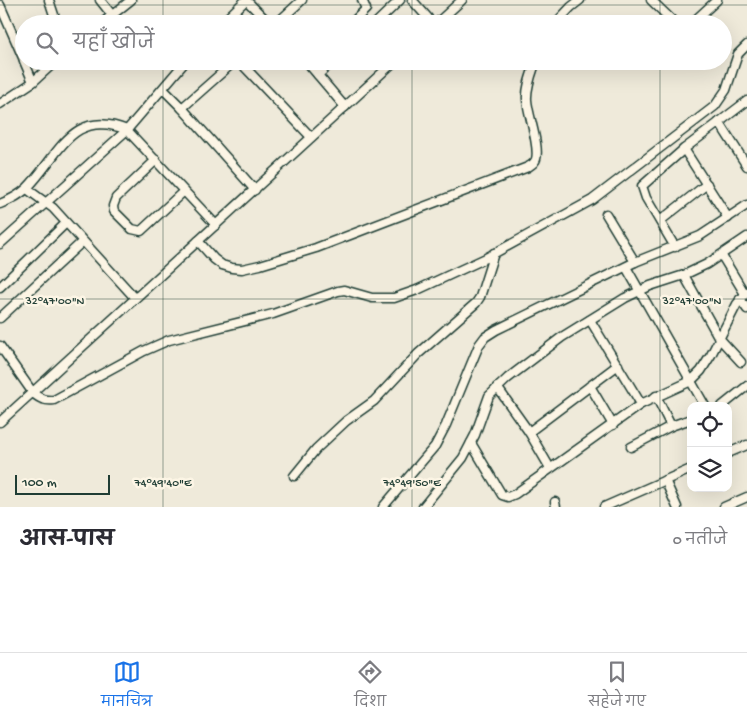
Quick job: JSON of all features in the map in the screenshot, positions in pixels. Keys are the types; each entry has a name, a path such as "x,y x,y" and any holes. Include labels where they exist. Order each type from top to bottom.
{"street":[{"path":"49,0 54,15"},
{"path":"100,0 112,15 131,0"},
{"path":"230,15 246,0 261,15"},
{"path":"286,15 302,0"},
{"path":"361,15 365,11 366,6 362,0"},
{"path":"384,15 400,0"},
{"path":"412,0 425,15"},
{"path":"446,15 462,0"},
{"path":"563,15 580,0"},
{"path":"651,0 667,15"},
{"path":"701,15 717,0"},
{"path":"0,5 15,40"},
{"path":"0,346 33,393 39,398 54,400 144,351 169,340 273,314 330,292 344,290 383,299 404,295 494,253 592,200 716,106 726,90 738,54 747,45"},
{"path":"28,70 33,82"},
{"path":"1,102 33,82 46,70"},
{"path":"0,244 127,130 179,70"},
{"path":"182,108 225,70"},
{"path":"248,70 311,137"},
{"path":"314,70 345,107"},
{"path":"318,75 323,70"},
{"path":"0,422 385,70"},
{"path":"198,241 222,265 242,268 260,265 316,248 528,167 536,159 527,100 527,89 533,70"},
{"path":"163,90 182,108 255,190"},
{"path":"675,247 646,198 642,186 684,149 747,101"},
{"path":"719,122 747,166"},
{"path":"0,204 27,189 80,128 91,124 115,124 127,130 216,225"},
{"path":"684,149 728,218"},
{"path":"156,160 116,198 113,206 114,210 132,229 141,231 184,191"},
{"path":"660,221 707,184"},
{"path":"27,189 47,203 135,298"},
{"path":"383,507 435,446 442,435 479,345 485,338 496,330 627,269 635,262 700,236 747,205"},
{"path":"606,214 635,262"},
{"path":"0,287 66,223"},
{"path":"423,507 463,458 471,443 489,396 497,386 562,337 638,288 684,275 722,256 747,237"},
{"path":"0,318 82,242"},
{"path":"294,476 316,449 346,421 374,401 418,354 476,304 480,298 494,253"},
{"path":"722,256 744,295 747,309"},
{"path":"627,269 703,402"},
{"path":"684,275 719,338 741,362"},
{"path":"471,443 502,495 515,494 641,404 691,381 711,355 744,295"},
{"path":"590,320 641,404"},
{"path":"529,432 618,366"},
{"path":"497,386 529,432 550,468"},
{"path":"590,386 613,425"},
{"path":"727,402 747,386"},
{"path":"656,396 671,426"},
{"path":"631,447 687,420"},
{"path":"732,452 747,446"},
{"path":"604,507 687,471"},
{"path":"666,480 677,507"},
{"path":"724,507 747,497"}]}
